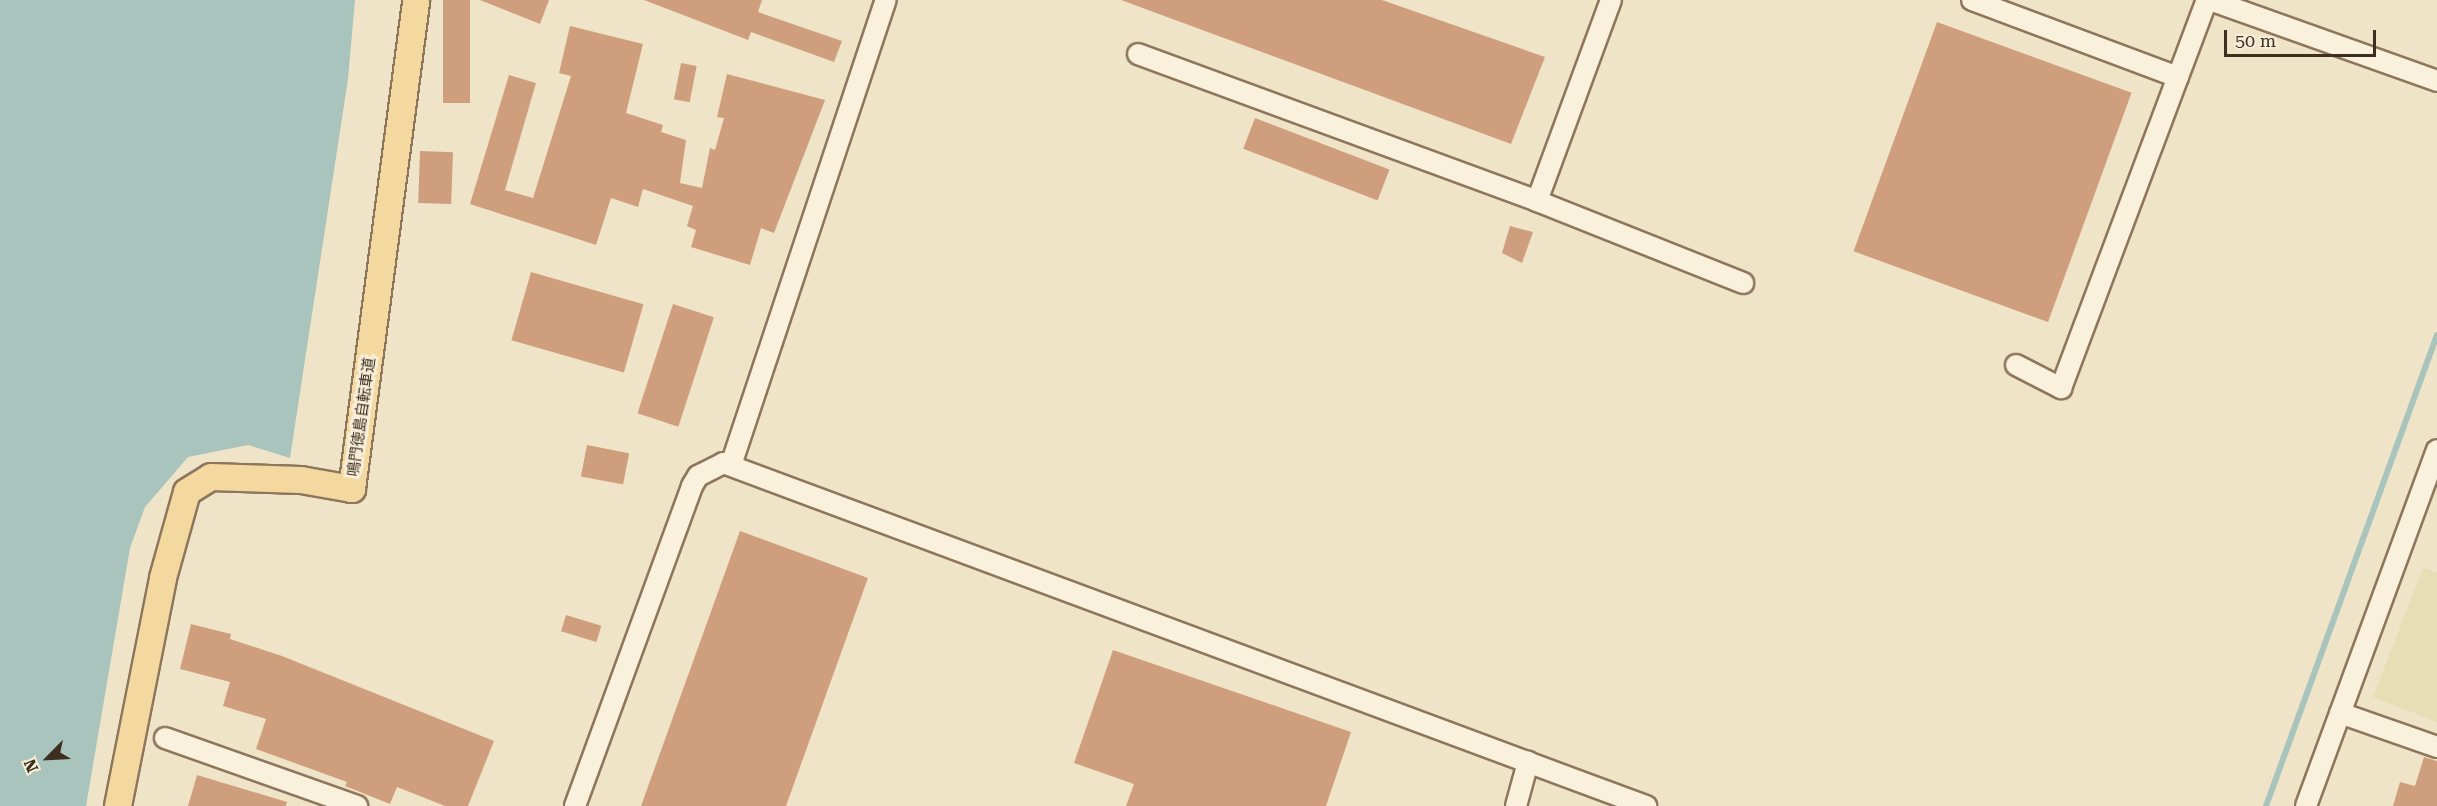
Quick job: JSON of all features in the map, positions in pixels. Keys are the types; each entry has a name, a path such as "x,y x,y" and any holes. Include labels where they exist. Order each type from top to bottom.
{"main road":[{"name":"鳴門徳島自転車道","path":"118,806 163,578 187,492 211,477 301,480 352,489 416,0"}],"street":[{"path":"731,465 886,0"},
{"path":"1537,201 1611,0"},
{"path":"1972,0 2178,77"},
{"path":"2016,365 2061,388 2208,0 2437,81"},
{"path":"1138,54 1537,201 1743,283"},
{"path":"2306,806 2437,450"},
{"path":"575,806 692,486 708,469 723,463 1646,806"},
{"path":"2340,713 2437,747"},
{"path":"165,738 357,806"},
{"path":"1516,806 1528,762"}],"shaded area":[{"path":"2423,568 2437,572 2437,722 2373,697"}],"water":[{"path":"0,0 355,0 348,79 290,458 248,445 188,457 145,507 130,548 86,806 0,806"}],"building":[{"path":"443,0 470,0 470,103 443,103"},
{"path":"480,0 549,0 540,24"},
{"path":"644,0 762,0 758,12 842,41 834,62 751,32 748,40"},
{"path":"1121,0 1382,0 1545,57 1511,144"},
{"path":"1937,22 2132,93 2048,322 1854,251"},
{"path":"570,26 643,44 626,113 663,125 661,132 686,140 680,183 702,188 710,148 715,150 724,118 717,117 727,74 825,100 774,233 761,228 750,265 691,247 696,230 687,226 693,206 643,189 638,207 611,198 596,245 470,204 509,75 536,83 505,190 533,198 571,76 559,73"},
{"path":"681,63 697,66 690,102 674,99"},
{"path":"1255,118 1389,170 1378,200 1243,149"},
{"path":"420,151 453,152 451,204 418,203"},
{"path":"1510,226 1533,232 1522,263 1502,253"},
{"path":"531,272 643,304 624,372 511,340"},
{"path":"673,304 714,317 678,427 637,413"},
{"path":"587,445 629,453 623,485 581,476"},
{"path":"740,531 868,578 786,806 641,806"},
{"path":"566,615 601,626 596,642 561,631"},
{"path":"191,624 231,634 230,639 282,656 494,741 468,806 445,806 397,787 390,804 345,786 347,782 256,749 266,719 223,706 230,682 180,669"},
{"path":"1113,650 1351,732 1326,806 1126,806 1134,784 1074,763"},
{"path":"2424,757 2437,761 2437,806 2393,806 2400,782 2415,786"},
{"path":"197,775 287,802 286,806 188,806"}],"waterway":[{"path":"2266,806 2437,335"}]}
